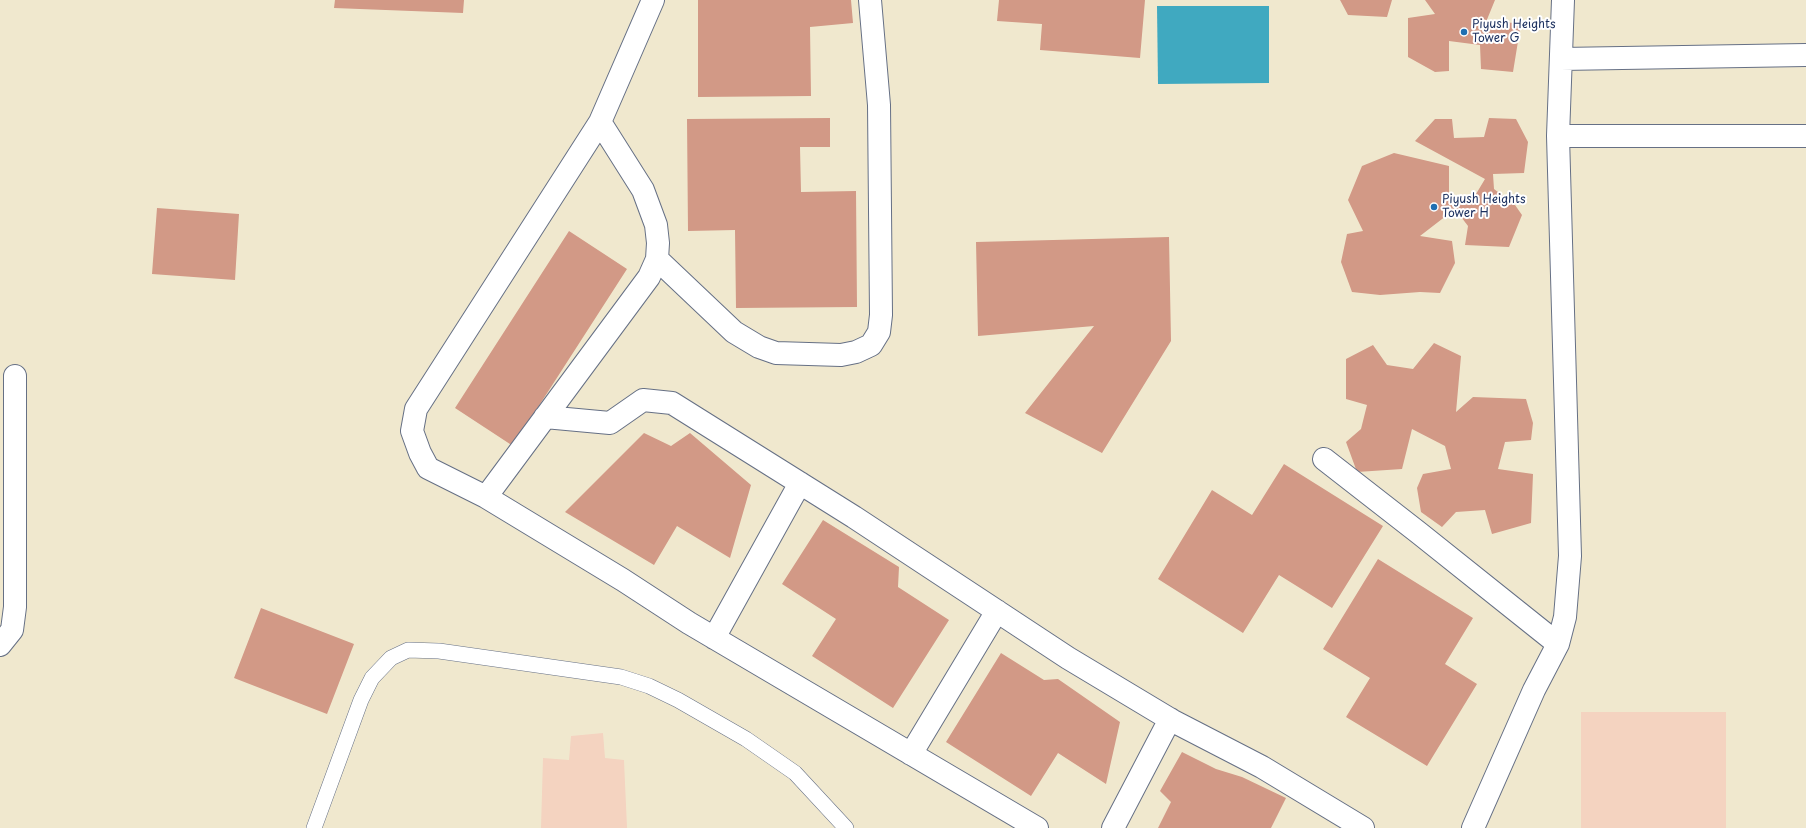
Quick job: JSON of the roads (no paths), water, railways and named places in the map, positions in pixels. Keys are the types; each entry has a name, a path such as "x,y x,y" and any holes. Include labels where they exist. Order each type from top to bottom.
{"street":[{"path":"653,0 600,122 416,409 412,431 420,453 428,468 486,497 714,638 1037,828"},
{"path":"657,259 734,332 759,347 776,353 841,355 856,352 871,345 879,332 881,308 879,105 870,0"},
{"path":"1473,828 1534,690 1558,644 1565,617 1570,556 1558,136 1563,0"},
{"path":"1561,59 1806,54"},
{"path":"486,497 649,277 657,259 658,243 656,225 643,190 600,122"},
{"path":"1558,136 1806,136"},
{"path":"0,645 12,630 15,608 15,376"},
{"path":"545,417 610,423 643,400 672,403 800,482 1068,658 1170,720 1262,767 1339,823 1362,828"},
{"path":"1324,459 1425,537 1558,644"},
{"path":"714,638 800,482"},
{"path":"911,754 997,611"},
{"path":"1113,828 1170,720"}],"lane":[{"path":"314,828 361,700 372,678 391,658 408,650 439,651 621,677 649,686 678,700 746,739 795,773 846,828"}],"water":[{"path":"1157,6 1269,6 1269,83 1158,84"}],"place":[{"name":"Piyush Heights Tower G","path":"1464,32"},
{"name":"Piyush Heights Tower H","path":"1434,207"}]}
